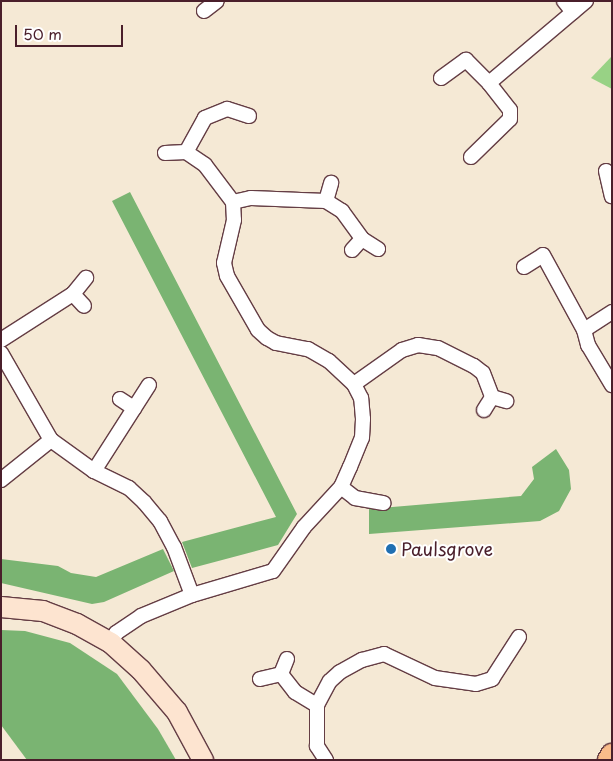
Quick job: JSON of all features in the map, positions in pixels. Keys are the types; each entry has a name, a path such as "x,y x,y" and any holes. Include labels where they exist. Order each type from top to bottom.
{"main road":[{"path":"609,760 612,755"}],"street":[{"path":"204,11 216,1"},
{"path":"489,83 569,7 586,1"},
{"path":"442,78 466,54 510,110 510,119 471,157"},
{"path":"186,152 205,118 227,109 249,116"},
{"path":"111,643 116,633 131,620 192,595 272,571 304,527 341,487 362,438 361,398 354,384 329,361 308,349 276,343 258,330 228,276 224,263 234,220 233,202 205,165 186,152 165,153"},
{"path":"606,171 612,196"},
{"path":"326,201 331,183"},
{"path":"233,202 251,198 326,201 342,210 357,245 378,249"},
{"path":"524,266 542,255 584,330 588,345 612,385"},
{"path":"1,340 73,294 86,278"},
{"path":"73,294 84,306"},
{"path":"584,330 612,312"},
{"path":"354,384 402,350 418,345 438,348 474,366 483,373 499,399 484,410"},
{"path":"1,353 51,440 94,471 129,488 160,521 192,595"},
{"path":"94,471 148,385"},
{"path":"120,399 134,408"},
{"path":"1,480 51,440"},
{"path":"341,487 355,498 384,503"},
{"path":"1,607 42,612 77,624 111,643 141,670 177,712 203,760"},
{"path":"326,760 317,746 316,705 330,681 340,672 362,660 384,654 435,678 476,684 492,679 519,637"},
{"path":"281,674 287,659"},
{"path":"281,674 296,692 316,705"},
{"path":"260,679 281,674"}],"green space":[{"path":"612,56 612,89 591,78"},
{"path":"130,192 297,514 278,545 192,568 182,542 276,517 112,201"},
{"path":"556,449 569,470 571,489 559,511 540,521 369,534 369,509 521,496 534,479 532,467"},
{"path":"163,549 174,571 104,602 92,604 1,583 1,559 58,566 71,573 96,577"},
{"path":"1,630 25,631 70,643 117,674 158,729 176,760 27,760 1,725"}],"place":[{"name":"Paulsgrove","path":"391,549"}]}
